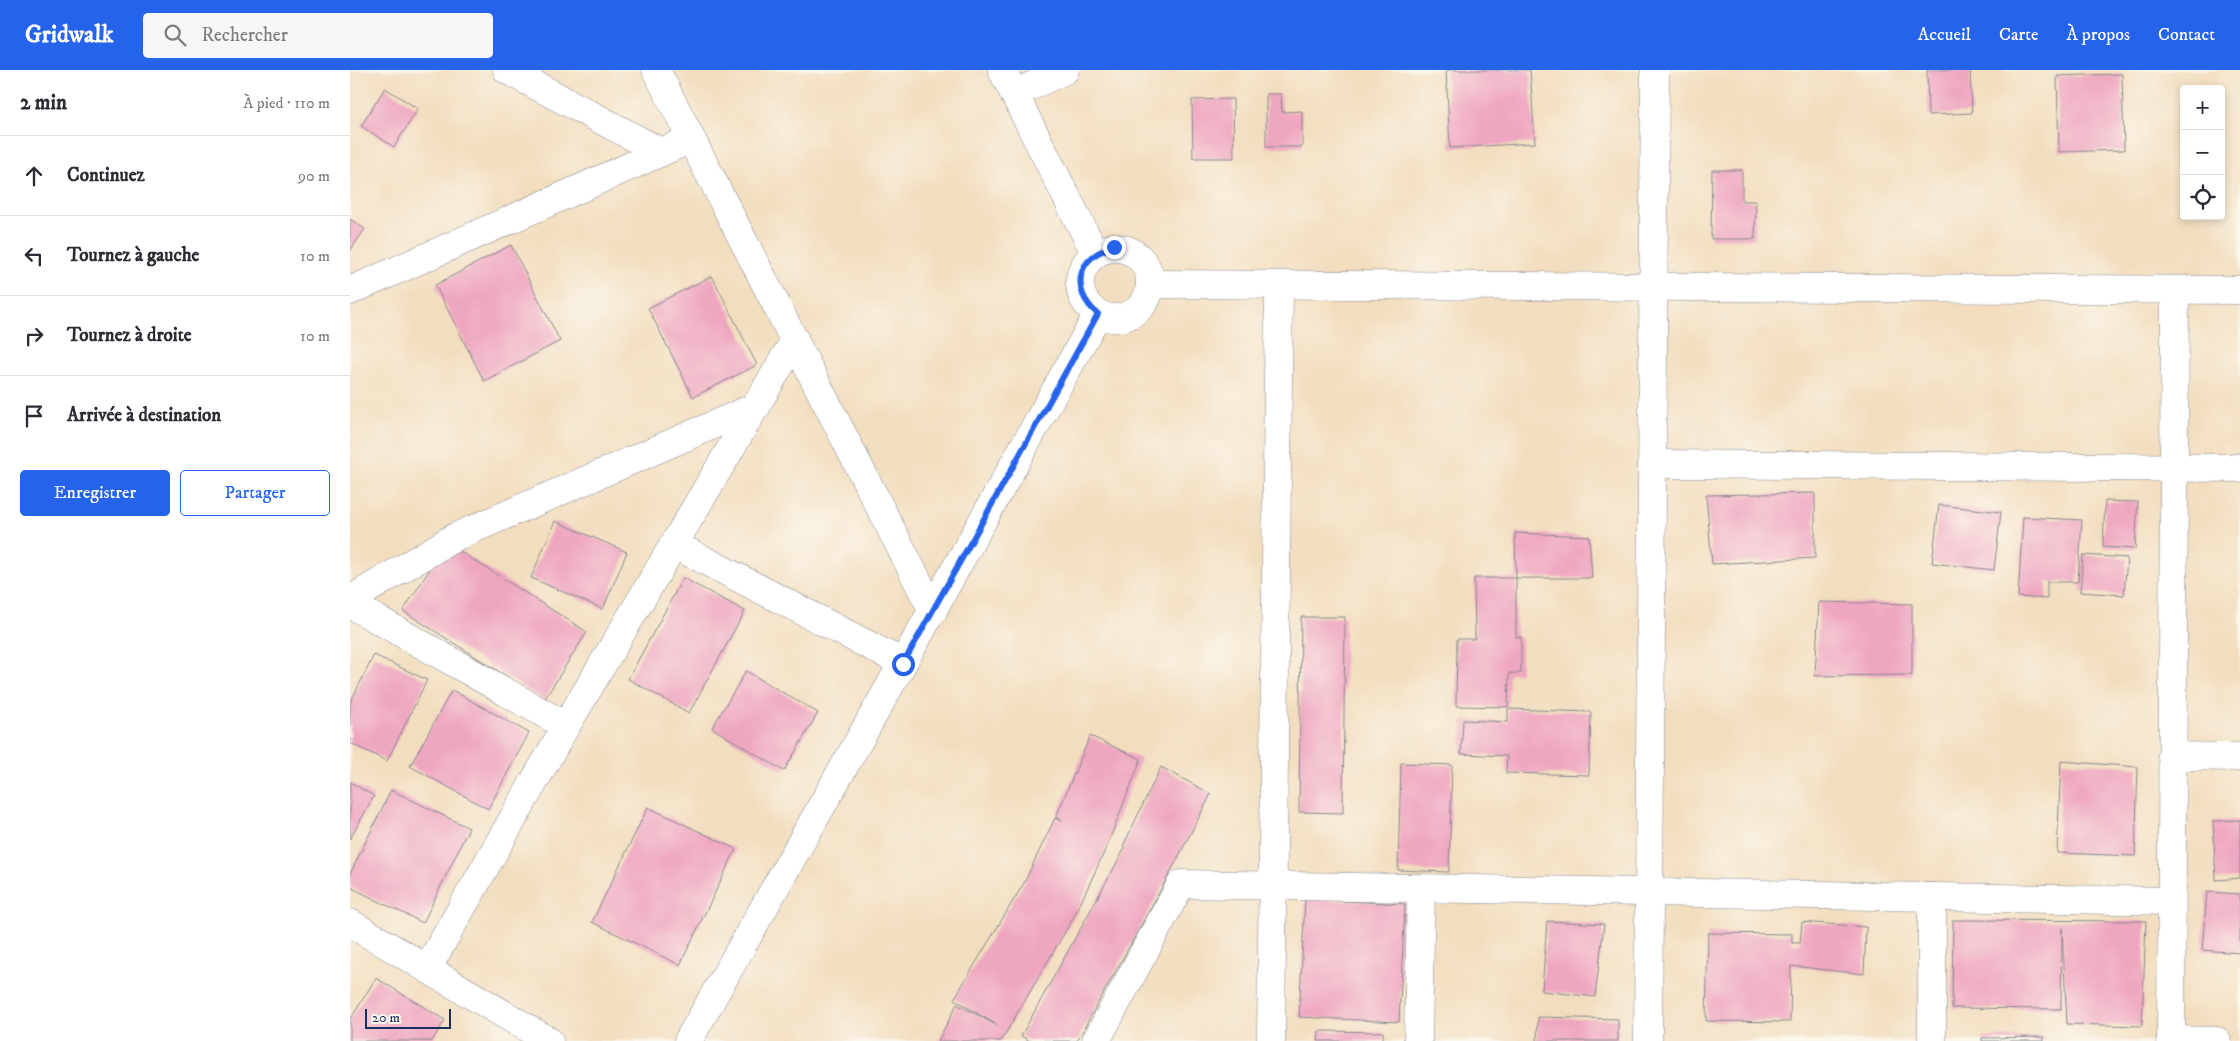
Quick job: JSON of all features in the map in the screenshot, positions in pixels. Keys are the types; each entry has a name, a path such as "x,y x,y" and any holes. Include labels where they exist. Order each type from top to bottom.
{"street":[{"path":"507,70 661,152"},
{"path":"656,70 933,610"},
{"path":"1002,70 1095,253"},
{"path":"1014,94 1065,70"},
{"path":"1648,1041 1655,70"},
{"path":"350,290 691,139"},
{"path":"1114,247 1132,251 1146,265 1151,284 1148,296 1142,306 1133,314 1122,318 1110,318 1098,314 1089,306 1082,296 1080,284 1084,267 1095,253 1114,247"},
{"path":"1151,284 2240,290"},
{"path":"1270,1041 1278,285"},
{"path":"2175,290 2171,1041 2217,1041"},
{"path":"688,1041 903,664 1098,314"},
{"path":"428,968 566,726 795,340"},
{"path":"350,600 455,537 757,406"},
{"path":"1652,464 2240,468"},
{"path":"675,544 903,664"},
{"path":"350,604 566,726"},
{"path":"2172,756 2240,757"},
{"path":"1096,1041 1181,884 2171,901"},
{"path":"1418,1041 1421,888"},
{"path":"1932,897 1932,1041"},
{"path":"350,923 549,1041"}],"building":[{"path":"1446,70 1530,70 1535,143 1450,148"},
{"path":"1927,70 1970,70 1972,113 1928,115"},
{"path":"2122,74 2124,150 2059,152 2057,76"},
{"path":"385,88 418,109 394,147 361,126"},
{"path":"1266,94 1281,94 1282,112 1302,111 1302,147 1266,147"},
{"path":"1233,99 1234,158 1193,158 1192,100"},
{"path":"1712,170 1742,170 1742,201 1756,201 1755,239 1711,239"},
{"path":"350,219 365,229 350,251"},
{"path":"511,245 560,341 484,381 435,285"},
{"path":"712,276 757,365 693,397 648,308"},
{"path":"1815,493 1815,558 1712,564 1706,495"},
{"path":"2105,501 2138,502 2135,549 2103,547"},
{"path":"1939,505 2001,512 1994,570 1932,563"},
{"path":"2023,517 2082,520 2078,582 2047,582 2047,599 2018,597"},
{"path":"555,521 627,552 603,609 531,578"},
{"path":"1515,533 1589,536 1592,578 1516,578"},
{"path":"447,543 587,632 544,700 403,611"},
{"path":"2083,555 2127,558 2124,595 2080,592"},
{"path":"683,578 745,611 689,713 628,679"},
{"path":"1474,578 1516,578 1516,637 1521,637 1521,673 1509,673 1508,707 1456,706 1457,639 1475,639"},
{"path":"1819,602 1912,604 1912,675 1815,676"},
{"path":"1301,617 1345,617 1343,813 1299,812"},
{"path":"374,655 427,680 387,761 350,743 350,703"},
{"path":"746,671 818,713 784,771 712,728"},
{"path":"452,690 529,733 488,809 410,766"},
{"path":"1508,709 1591,712 1589,775 1506,773 1507,756 1461,754 1463,720 1508,722"},
{"path":"1090,736 1141,759 1107,846 1075,915 1001,1041 938,1041 957,1004 998,1026 954,999 1024,883 1055,818 1062,821 1056,817"},
{"path":"2061,761 2138,767 2135,856 2057,853"},
{"path":"1401,763 1452,765 1449,872 1398,870"},
{"path":"1161,767 1211,794 1170,873 1077,1041 1030,1041 1021,1036 1125,848 1123,846"},
{"path":"350,782 374,796 350,839"},
{"path":"391,790 469,828 423,923 350,887 350,874"},
{"path":"648,807 736,849 680,965 592,922"},
{"path":"2240,820 2240,878 2216,880 2213,821"},
{"path":"2207,892 2240,894 2240,953 2202,950"},
{"path":"1305,899 1405,904 1399,1022 1299,1017"},
{"path":"1953,920 2146,921 2142,1026 2067,1024 2062,928 2061,1009 1952,1008"},
{"path":"1547,921 1604,924 1595,997 1542,991"},
{"path":"1802,922 1866,927 1864,974 1791,966 1790,1022 1706,1021 1708,933 1792,934 1792,943 1800,943"},
{"path":"376,978 445,1020 432,1041 350,1041 350,1020"},
{"path":"1538,1017 1618,1019 1618,1041 1537,1041"},
{"path":"1319,1031 1383,1032 1383,1041 1318,1041"},
{"path":"2044,1037 2044,1041 1982,1041 1982,1038"}],"route":[{"path":"903,664 1098,314 1082,296 1080,284 1082,272 1087,261 1095,253 1114,247"}]}
